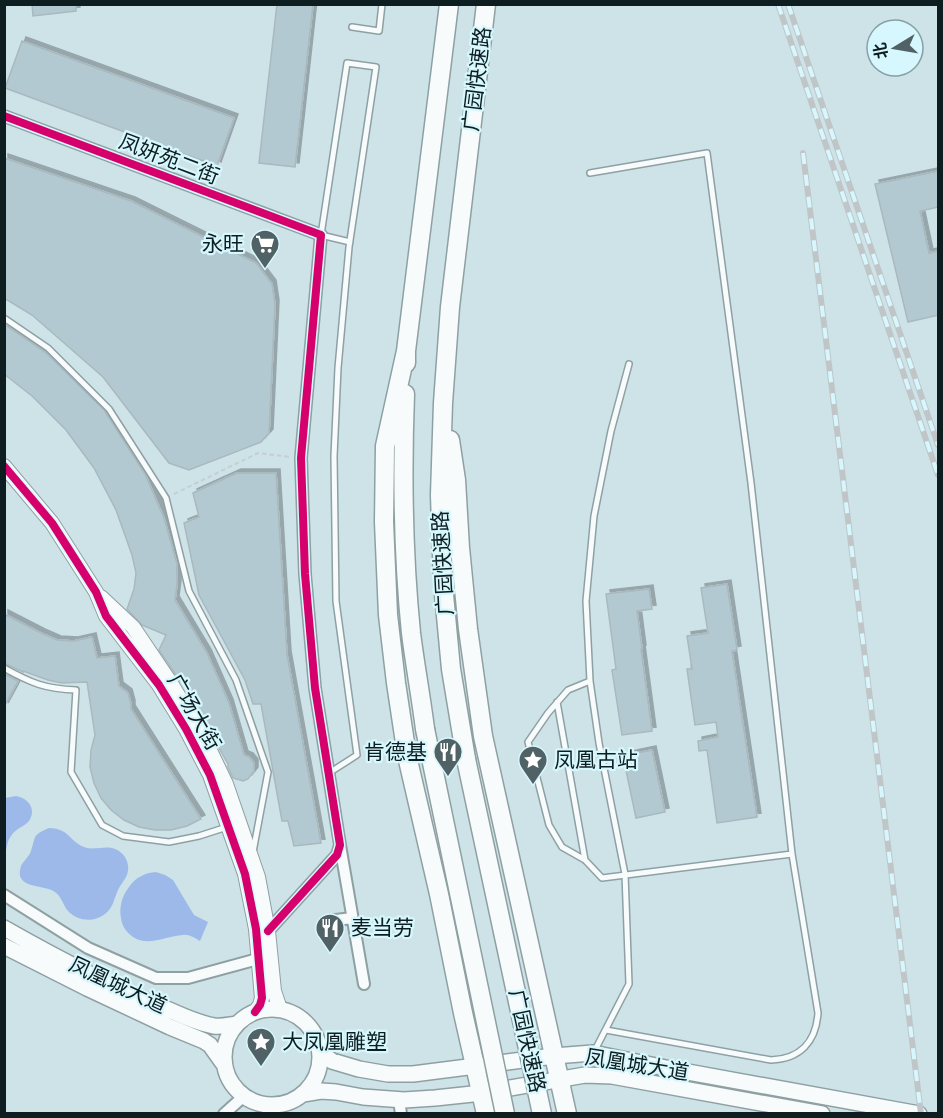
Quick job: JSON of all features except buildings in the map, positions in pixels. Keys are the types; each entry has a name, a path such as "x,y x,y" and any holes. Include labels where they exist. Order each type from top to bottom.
{"highway":[{"name":"广园快速路","path":"449,4 406,351 403,446 404,529 411,633 425,729 505,1113"},
{"name":"广园快速路","path":"486,4 450,308 443,403 440,495 443,584 451,669 466,759 542,1113"},
{"path":"406,351 385,446 384,522 388,615 406,756 439,894 486,1113"},
{"path":"443,403 456,480 468,629 483,736 567,1113"}],"main road":[{"name":"凤凰城大道","path":"4,928 143,999 198,1022 215,1026 237,1024"},
{"name":"凤凰城大道","path":"4,946 87,988 204,1041 210,1045 225,1066"},
{"path":"264,1009 280,1009 295,1014 308,1024 316,1037 320,1052 319,1068 314,1082 303,1094 290,1102 274,1106 258,1103 244,1096 232,1084 225,1066 224,1053 228,1038 237,1024 255,1012 264,1009"},
{"name":"凤凰城大道","path":"320,1052 332,1061 388,1074 413,1074 593,1053 919,1113"},
{"name":"凤凰城大道","path":"303,1094 321,1091 336,1092 400,1107 435,1098 482,1094 599,1074 822,1113"}],"street":[{"name":"凤妍苑二街","path":"4,116 321,236"},
{"path":"321,236 301,458 305,574 315,688 364,984"},
{"name":"广场大街","path":"4,466 52,523 96,592 106,616 159,685 186,729 210,775 245,874 256,929 265,957"},
{"name":"广场大街","path":"96,592 133,627 204,738 226,784 258,877 268,931 262,998 255,1012"},
{"path":"268,931 336,855 340,845"},
{"path":"4,895 88,948 156,978 188,978 265,957 280,1009"},
{"path":"336,920 352,918"},
{"path":"224,1113 244,1096"}],"lane":[{"path":"352,27 379,31 382,4"},
{"path":"329,773 357,755 336,600 334,456 338,368 350,242 376,67 347,63 321,236 350,242"},
{"path":"590,173 707,153 751,483 792,854 818,1013 813,1036 803,1048 788,1057 771,1060 606,1030"},
{"path":"4,318 48,348 109,409 166,498 189,591 236,680 268,772 252,860"},
{"path":"593,1053 629,984 625,874 598,743 590,681 586,601 594,516 611,431 629,364"},
{"path":"4,668 38,685 56,690 76,690 71,772 102,825 123,836 169,842 199,836 228,826"},
{"path":"590,681 568,690 548,713 528,742 549,825 562,847 585,860 602,878 792,854"},
{"path":"557,702 585,860"}],"path":[{"path":"166,498 258,453 301,458"}],"water":[{"path":"16,796 24,799 30,805 32,812 29,821 11,836 5,854 5,798"},
{"path":"49,828 61,830 84,847 115,849 126,859 127,875 110,909 101,917 86,920 76,917 68,911 55,892 31,885 22,879 21,866 30,853 36,837 40,832"},
{"path":"156,872 173,880 194,915 208,922 200,941 185,935 145,941 133,937 125,929 120,910 125,894 138,878"}],"railway":[{"path":"778,4 938,475"},
{"path":"788,4 938,445"},
{"path":"803,153 921,1114"}],"cycle path":[{"path":"4,116 321,235 301,458 305,574 315,688 340,845 337,855 268,931"},
{"path":"4,466 52,523 96,592 106,616 159,685 210,775 245,874 256,929 262,998 255,1012"}],"place":[{"name":"永旺","path":"265,270"},
{"name":"肯德基","path":"448,778"},
{"name":"凤凰古站","path":"533,786"},
{"name":"麦当劳","path":"330,954"},
{"name":"大凤凰雕塑","path":"261,1068"}]}
